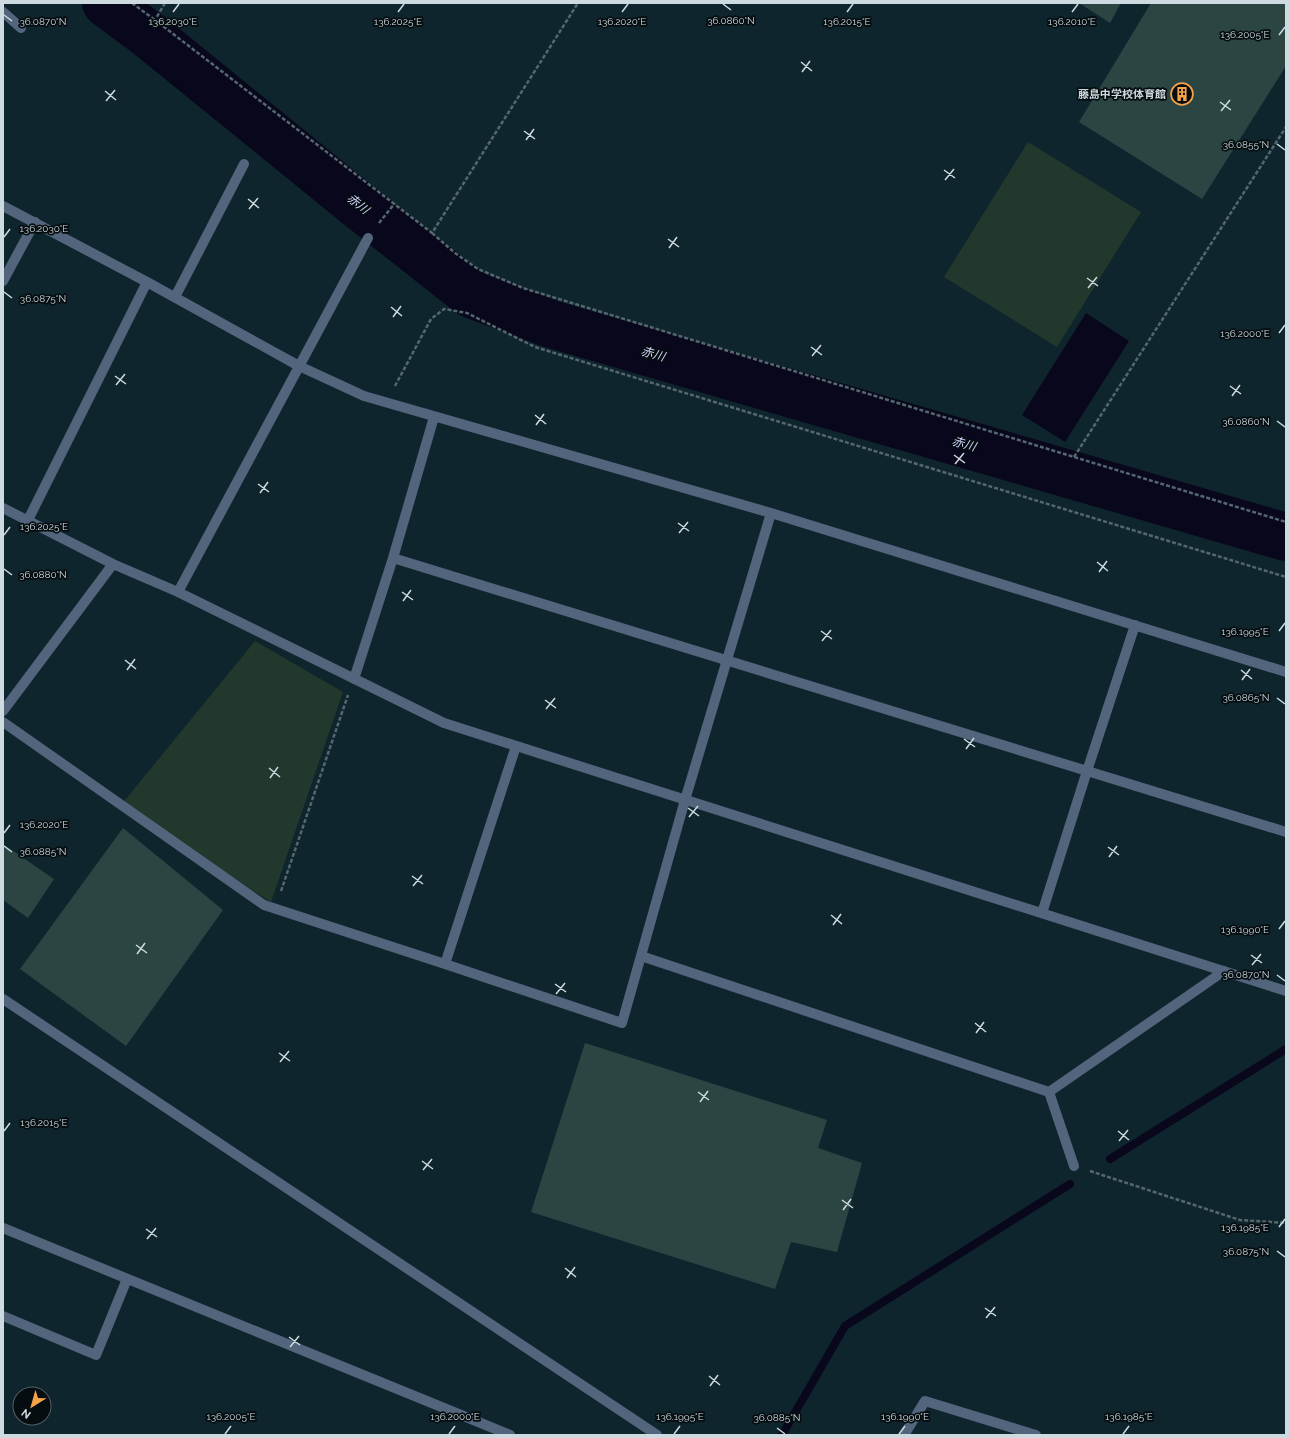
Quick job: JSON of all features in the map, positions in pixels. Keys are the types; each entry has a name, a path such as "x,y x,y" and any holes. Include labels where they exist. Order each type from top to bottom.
{"street":[{"path":"3,12 21,28"},
{"path":"175,297 244,164"},
{"path":"3,206 175,297 299,366 364,396 771,513 1286,672"},
{"path":"3,281 35,222"},
{"path":"178,592 368,238"},
{"path":"28,520 147,282"},
{"path":"354,679 393,558 434,417"},
{"path":"3,508 113,564 178,592 444,723 1286,991"},
{"path":"3,722 264,905 622,1023 685,800 771,513"},
{"path":"393,558 1286,832"},
{"path":"3,711 113,564"},
{"path":"1042,914 1135,625"},
{"path":"445,964 516,746"},
{"path":"641,956 1049,1092"},
{"path":"1049,1092 1224,971"},
{"path":"3,999 644,1432 657,1435"},
{"path":"1049,1092 1074,1166"},
{"path":"3,1228 510,1435"},
{"path":"3,1316 96,1355 127,1279"},
{"path":"904,1435 925,1401 1036,1435"}],"path":[{"path":"132,3 395,203 455,253 478,269 523,288 1286,522"},
{"path":"155,20 166,3"},
{"path":"432,233 578,3"},
{"path":"1074,457 1286,127"},
{"path":"388,211 395,203"},
{"path":"386,402 431,319 444,309 467,313 535,347 1286,578"},
{"path":"275,909 354,679"},
{"path":"1074,1166 1240,1220 1286,1223"}],"green space":[{"path":"1028,142 1141,212 1057,347 944,277"},
{"path":"255,641 343,692 271,902 121,805"}],"water":[{"path":"1086,313 1129,341 1065,442 1022,415"}],"building":[{"path":"1079,3 1121,3 1110,23"},
{"name":"藤島中学校体育館","path":"1151,3 1286,3 1286,66 1202,199 1079,122"},
{"path":"123,828 223,910 126,1046 20,969"},
{"path":"3,844 54,879 28,918 3,900"},
{"path":"585,1043 827,1120 818,1148 862,1163 837,1252 791,1242 775,1289 531,1212"}],"waterway":[{"name":"赤川","path":"106,3 149,35 362,208 471,294 551,324 1286,537"},
{"path":"1110,1159 1286,1049"},
{"path":"782,1435 845,1326 1070,1184"}],"place":[{"name":"藤島中学校体育館","path":"1182,94"}]}
